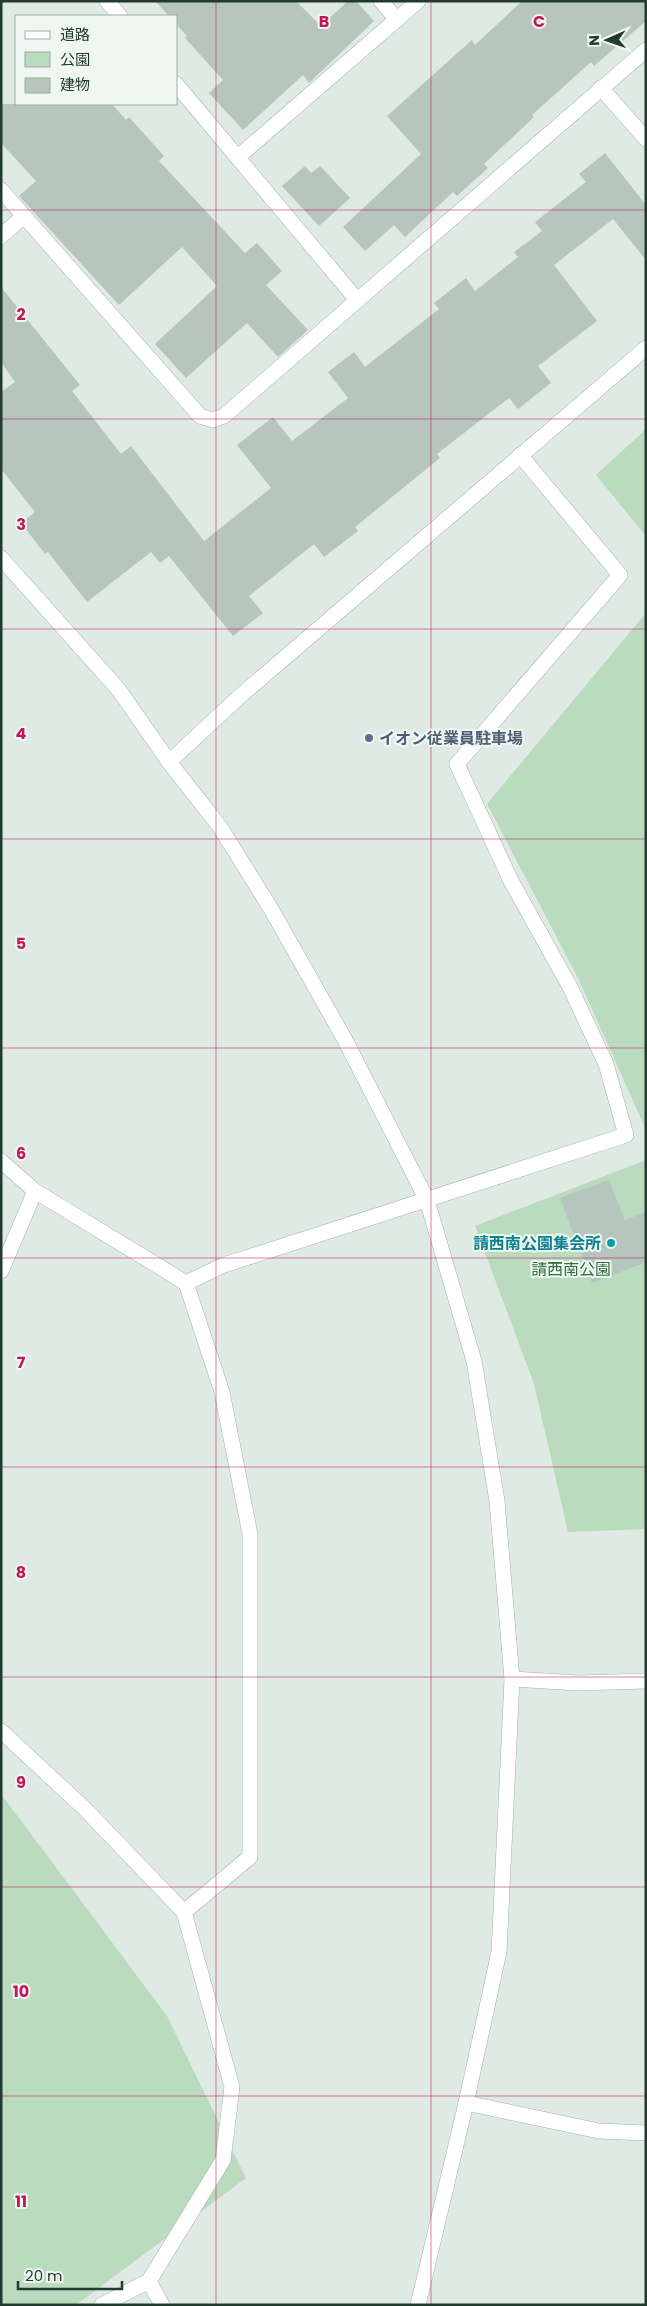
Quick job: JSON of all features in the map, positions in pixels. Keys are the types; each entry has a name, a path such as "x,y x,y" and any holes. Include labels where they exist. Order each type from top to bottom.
{"street":[{"path":"107,1 119,15"},
{"path":"380,1 396,20"},
{"path":"238,157 418,1"},
{"path":"1,190 200,416 213,420 224,416 646,50"},
{"path":"178,86 357,300"},
{"path":"601,88 646,139"},
{"path":"1,236 24,216"},
{"path":"169,762 239,697 646,348"},
{"path":"186,1283 224,1264 626,1135 606,1064 570,988 511,881 457,764 620,575 520,455"},
{"path":"1,558 119,690 169,762 220,827 271,909 344,1038 427,1200 474,1361 498,1501 512,1679 499,1952 466,2103 418,2305"},
{"path":"1,1161 35,1191 186,1283 222,1392 250,1534 250,1857 184,1912"},
{"path":"1,1271 35,1191"},
{"path":"512,1679 578,1683 646,1681"},
{"path":"1,1732 84,1808 184,1912 232,2087 223,2160 149,2281 102,2305"},
{"path":"466,2103 599,2131 646,2133"},
{"path":"149,2281 162,2305"}],"green space":[{"path":"646,429 646,536 596,475"},
{"path":"646,613 646,1130 579,980 487,804"},
{"name":"請西南公園","path":"646,1160 646,1529 568,1532 534,1384 475,1226"},
{"path":"1,1794 167,2016 246,2178 76,2305 1,2305"}],"building":[{"path":"155,1 296,1 321,26 348,1 356,1 374,21 309,83 303,75 243,130 209,93 223,80 185,38 187,36 178,26 178,15 168,15"},
{"path":"522,1 646,1 646,21 594,66 591,62 532,115 534,117 484,164 488,168 457,196 453,192 405,237 394,225 365,251 343,227 421,154 387,116 472,40 475,45"},
{"path":"1,104 113,105 126,120 129,117 164,156 159,161 245,253 257,243 282,271 266,285 308,330 278,357 247,323 186,378 155,344 217,286 182,247 119,305 19,196 36,181 1,143"},
{"path":"605,153 646,205 646,260 613,219 554,265 597,321 538,366 551,383 518,409 509,398 437,454 440,458 355,527 358,531 324,557 314,544 249,596 263,613 233,636 169,556 160,563 151,552 87,602 48,552 45,554 21,523 35,512 1,469 1,392 15,382 1,362 1,287 80,385 72,391 121,454 131,446 204,541 271,488 237,445 273,417 292,441 348,398 328,372 354,352 365,367 439,309 434,303 466,278 475,291 518,257 514,252 542,231 535,222 586,182 579,174"},
{"path":"305,166 311,173 320,166 350,198 319,226 282,186"},
{"name":"請西南公園集会所","path":"609,1180 625,1220 646,1212 646,1262 592,1283 560,1198"}],"place":[{"name":"イオン従業員駐車場","path":"369,738"},
{"name":"請西南公園集会所","path":"611,1243"}]}
